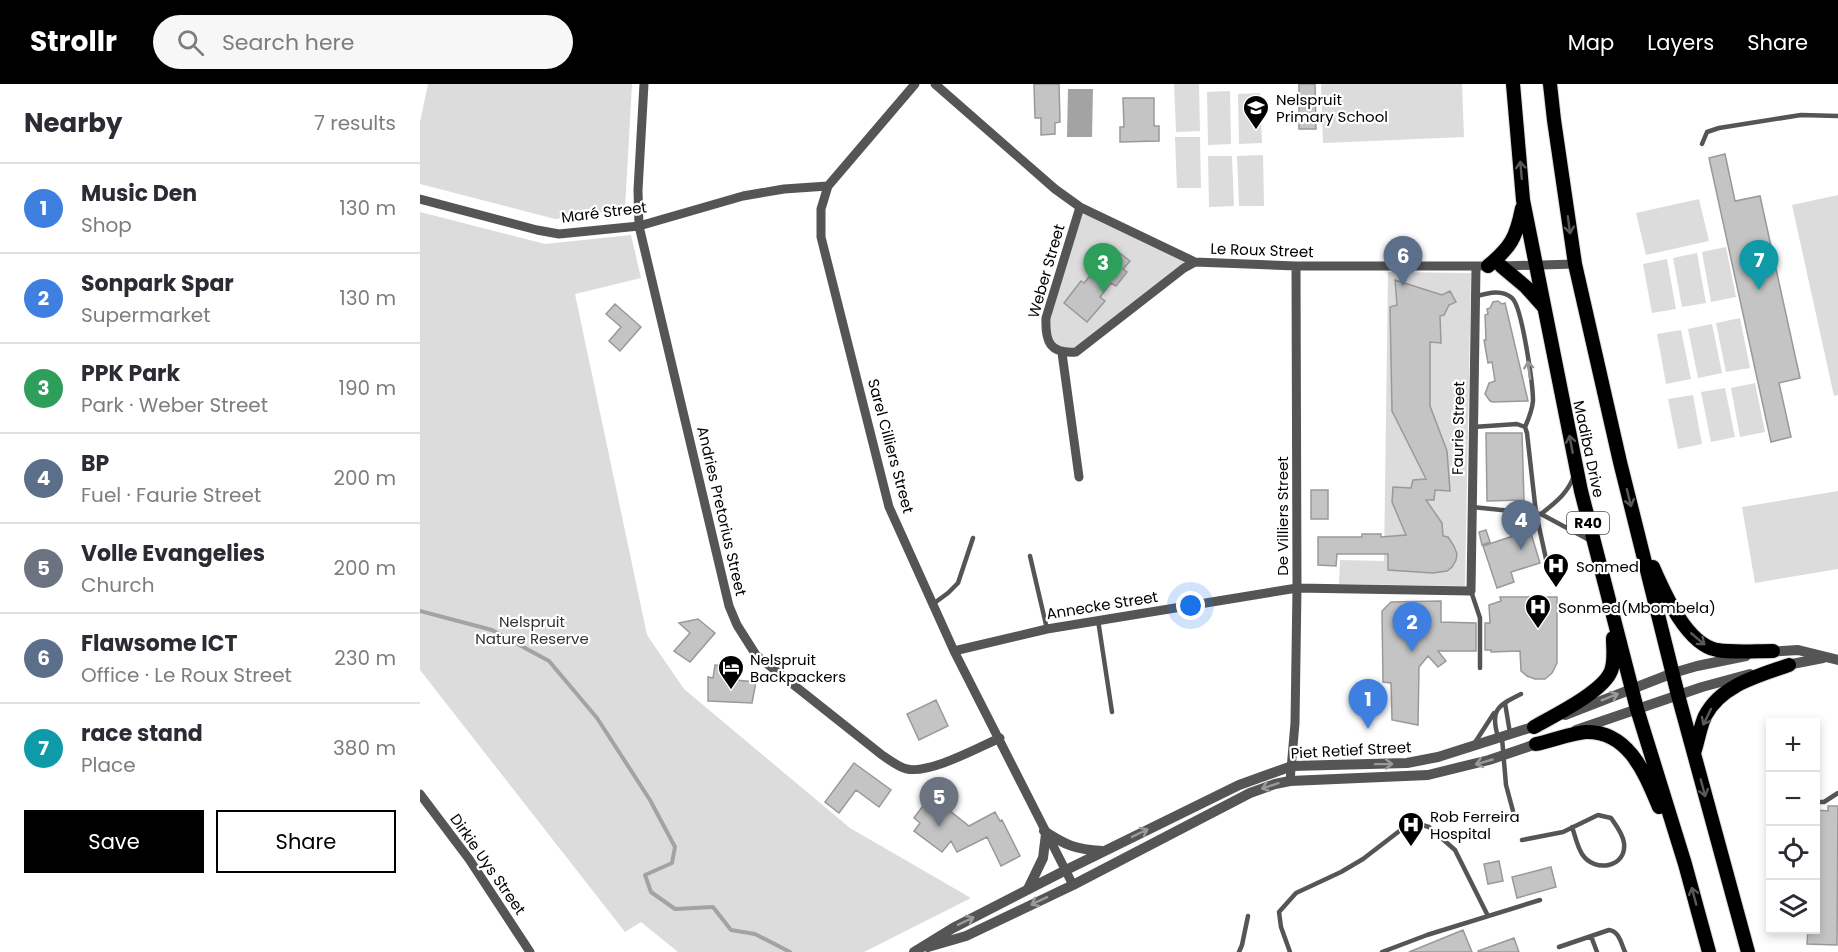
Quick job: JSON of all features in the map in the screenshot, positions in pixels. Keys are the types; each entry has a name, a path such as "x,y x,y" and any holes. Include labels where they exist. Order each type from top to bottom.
{"main road":[{"name":"Madiba Drive","path":"1513,84 1523,200 1592,542 1637,709 1685,864 1709,952"},
{"name":"Madiba Drive","path":"1550,84 1575,264 1678,695 1748,952"},
{"path":"1523,200 1518,227 1510,246 1488,266 1526,287 1544,307"},
{"path":"1639,535 1668,601 1701,644 1716,650 1773,651"},
{"path":"1534,728 1588,695 1610,673 1613,661 1613,615"},
{"path":"1694,754 1705,717 1716,700 1738,684 1789,665"},
{"path":"1536,744 1585,732 1606,735 1625,746 1643,770 1685,864"}],"street":[{"name":"Andries Pretorius Street","path":"644,84 638,190 639,226 729,606 737,625 756,655 901,768 909,770 934,767 1000,738"},
{"name":"Sarel Cilliers Street","path":"915,84 828,186 821,209 821,237 889,507 954,651 1000,738 1072,885"},
{"name":"Le Roux Street","path":"935,84 1055,189 1080,207 1195,262 1296,266 1575,264"},
{"name":"Maré Street","path":"420,199 560,234 639,226 743,196 784,189 828,186"},
{"name":"Weber Street","path":"1062,353 1052,345 1045,334 1046,318 1080,207"},
{"path":"1079,477 1062,353 1076,352 1195,262"},
{"name":"De Villiers Street","path":"1290,781 1297,588 1296,266"},
{"name":"Faurie Street","path":"1471,591 1476,296 1488,266"},
{"name":"Annecke Street","path":"954,651 1047,628 1297,588 1471,591"},
{"name":"Piet Retief Street","path":"915,951 953,928 1104,851 1239,785 1292,766 1407,763 1438,757 1534,728 1632,688 1697,666 1773,651 1798,650 1832,659"},
{"name":"Piet Retief Street","path":"915,951 966,936 1072,885 1250,793 1275,784 1290,781 1428,775 1505,755 1702,687 1766,669 1832,659"},
{"name":"Dirkie Uys Street","path":"420,794 469,859 530,952"},
{"path":"1028,890 1042,858 1045,832 1066,845 1104,851"}],"lane":[{"path":"1702,144 1707,132 1719,128 1801,115 1838,117"},
{"path":"1476,296 1494,291 1508,295 1517,303 1529,362 1533,400 1531,416 1525,427 1548,568"},
{"path":"1473,428 1517,424 1525,427"},
{"path":"1538,513 1558,501 1566,493 1576,471"},
{"path":"1472,507 1538,513 1592,542"},
{"path":"933,604 958,583 973,538"},
{"path":"1030,556 1047,628"},
{"path":"1471,591 1480,618 1480,668"},
{"path":"1098,620 1112,712"},
{"path":"1473,746 1496,711 1521,694"},
{"path":"1505,703 1506,785 1513,811"},
{"path":"1496,711 1494,719 1504,737"},
{"path":"1820,801 1838,793"},
{"path":"1522,840 1563,832 1572,827 1598,815 1611,818 1619,829 1624,843 1623,854 1614,863 1603,866 1595,865 1582,855 1572,827"},
{"path":"1290,952 1281,927 1279,912 1286,903 1296,893 1341,872 1363,859 1402,828 1415,823 1430,827 1455,850 1488,916"},
{"path":"1382,952 1427,935 1540,900"},
{"path":"1239,952 1248,916"},
{"path":"1559,948 1614,930 1625,952"},
{"path":"1591,936 1597,952"}],"green space":[{"path":"428,84 632,84 625,209 555,219 420,184 420,122"},
{"path":"1174,84 1199,84 1200,131 1176,132"},
{"path":"1321,84 1462,84 1464,137 1323,143"},
{"path":"1230,91 1231,144 1208,145 1207,92"},
{"path":"1260,93 1262,143 1239,144 1238,94"},
{"path":"1175,137 1200,137 1201,188 1177,188"},
{"path":"1263,155 1264,206 1239,206 1237,156"},
{"path":"1208,156 1232,156 1234,206 1209,207"},
{"path":"1838,195 1838,395 1834,396 1792,205"},
{"path":"1699,199 1709,241 1646,255 1636,213"},
{"path":"1080,207 1195,262 1076,352 1052,345 1046,318"},
{"name":"Nelspruit Nature Reserve","path":"420,212 545,244 631,235 641,278 575,294 647,635 684,689 850,828 971,898 864,952 678,952 641,922 625,932 420,670"},
{"path":"1726,247 1736,297 1711,302 1702,252"},
{"path":"1697,253 1706,303 1682,307 1673,258"},
{"path":"1667,259 1676,309 1652,313 1643,264"},
{"path":"1388,272 1471,273 1465,586 1339,584 1340,560 1384,561"},
{"path":"1740,318 1750,368 1726,372 1716,323"},
{"path":"1712,324 1722,373 1698,378 1688,329"},
{"path":"1681,330 1691,379 1666,384 1657,334"},
{"path":"1755,383 1765,432 1740,437 1731,388"},
{"path":"1725,388 1735,437 1711,442 1701,392"},
{"path":"1693,395 1702,444 1678,449 1668,399"},
{"path":"1838,491 1838,569 1755,583 1742,507"}],"shaded area":[{"path":"1068,89 1093,89 1092,137 1067,137"}],"building":[{"path":"1034,84 1059,84 1060,122 1055,123 1055,134 1041,135 1041,118 1035,118"},
{"path":"1299,84 1315,84 1316,129 1299,129"},
{"path":"1123,98 1154,98 1154,126 1159,126 1159,141 1120,142 1120,127 1124,127"},
{"path":"1725,154 1735,201 1760,196 1800,378 1779,383 1791,437 1771,442 1709,158"},
{"path":"1113,248 1130,261 1123,269 1127,272 1116,286 1111,283 1100,297 1105,301 1087,322 1064,303 1081,281 1084,283"},
{"path":"1395,280 1442,295 1450,291 1456,302 1449,305 1444,315 1440,316 1441,343 1430,342 1430,406 1447,451 1450,491 1435,490 1434,500 1426,500 1442,523 1443,536 1448,537 1457,554 1452,567 1447,571 1433,573 1388,570 1388,554 1337,554 1336,566 1318,565 1318,537 1362,537 1362,534 1381,534 1381,537 1406,535 1392,502 1393,487 1411,488 1413,480 1426,479 1392,411 1390,307 1397,305"},
{"path":"1493,302 1505,303 1528,401 1493,402 1485,394 1489,383 1495,381 1492,362 1488,363 1484,340 1486,340 1485,315 1488,314 1487,309"},
{"path":"615,304 641,327 620,351 609,341 621,327 606,314"},
{"path":"1486,433 1522,433 1524,500 1487,501"},
{"path":"1311,490 1328,490 1328,519 1311,519"},
{"path":"1526,517 1540,563 1511,572 1514,582 1497,588 1483,546 1516,535 1511,518"},
{"path":"1486,530 1490,542 1482,545 1479,532"},
{"name":"Sonmed(Mbombela)","path":"1500,597 1557,597 1557,663 1552,673 1545,679 1535,679 1521,671 1520,651 1491,652 1491,650 1485,650 1485,623 1490,623 1489,605 1501,601"},
{"path":"1441,601 1441,622 1476,623 1476,651 1438,651 1446,661 1438,667 1428,656 1419,667 1418,725 1392,720 1391,683 1383,682 1382,611 1391,602"},
{"path":"698,619 715,633 690,662 674,651 690,633 679,623"},
{"name":"Nelspruit Backpackers","path":"715,665 739,668 735,680 756,682 752,703 708,701 708,677 713,678"},
{"path":"936,700 948,726 919,740 907,714"},
{"path":"854,763 891,790 879,807 856,790 839,813 825,802"},
{"path":"925,803 935,810 940,803 969,826 995,812 1000,821 1002,820 1020,856 1001,866 987,837 957,852 951,841 942,852 914,831 920,823 914,818"},
{"path":"1828,806 1838,806 1837,945 1807,944 1808,934 1820,934 1820,810 1828,811"},
{"path":"1499,861 1503,881 1488,884 1484,864"},
{"path":"1551,867 1556,887 1517,898 1512,877"},
{"path":"1463,930 1472,952 1409,952"},
{"path":"1514,938 1519,952 1478,952 1478,951"}],"waterway":[{"path":"420,611 492,630 549,661 597,718 650,800 675,847 672,863 645,875 651,892 675,909 713,907 731,930 755,934 790,952"}],"place":[{"name":"Nelspruit Primary School","path":"1256,131"},
{"name":"Flawsome ICT","path":"1403,286"},
{"name":"race stand","path":"1759,290"},
{"name":"PPK Park","path":"1103,293"},
{"name":"BP","path":"1521,550"},
{"name":"Sonmed","path":"1556,589"},
{"name":"Sonmed(Mbombela)","path":"1538,630"},
{"name":"Sonpark Spar","path":"1412,652"},
{"name":"Nelspruit Backpackers","path":"731,691"},
{"name":"Music Den","path":"1368,729"},
{"name":"Volle Evangelies","path":"939,827"},
{"name":"Rob Ferreira Hospital","path":"1411,848"}]}
